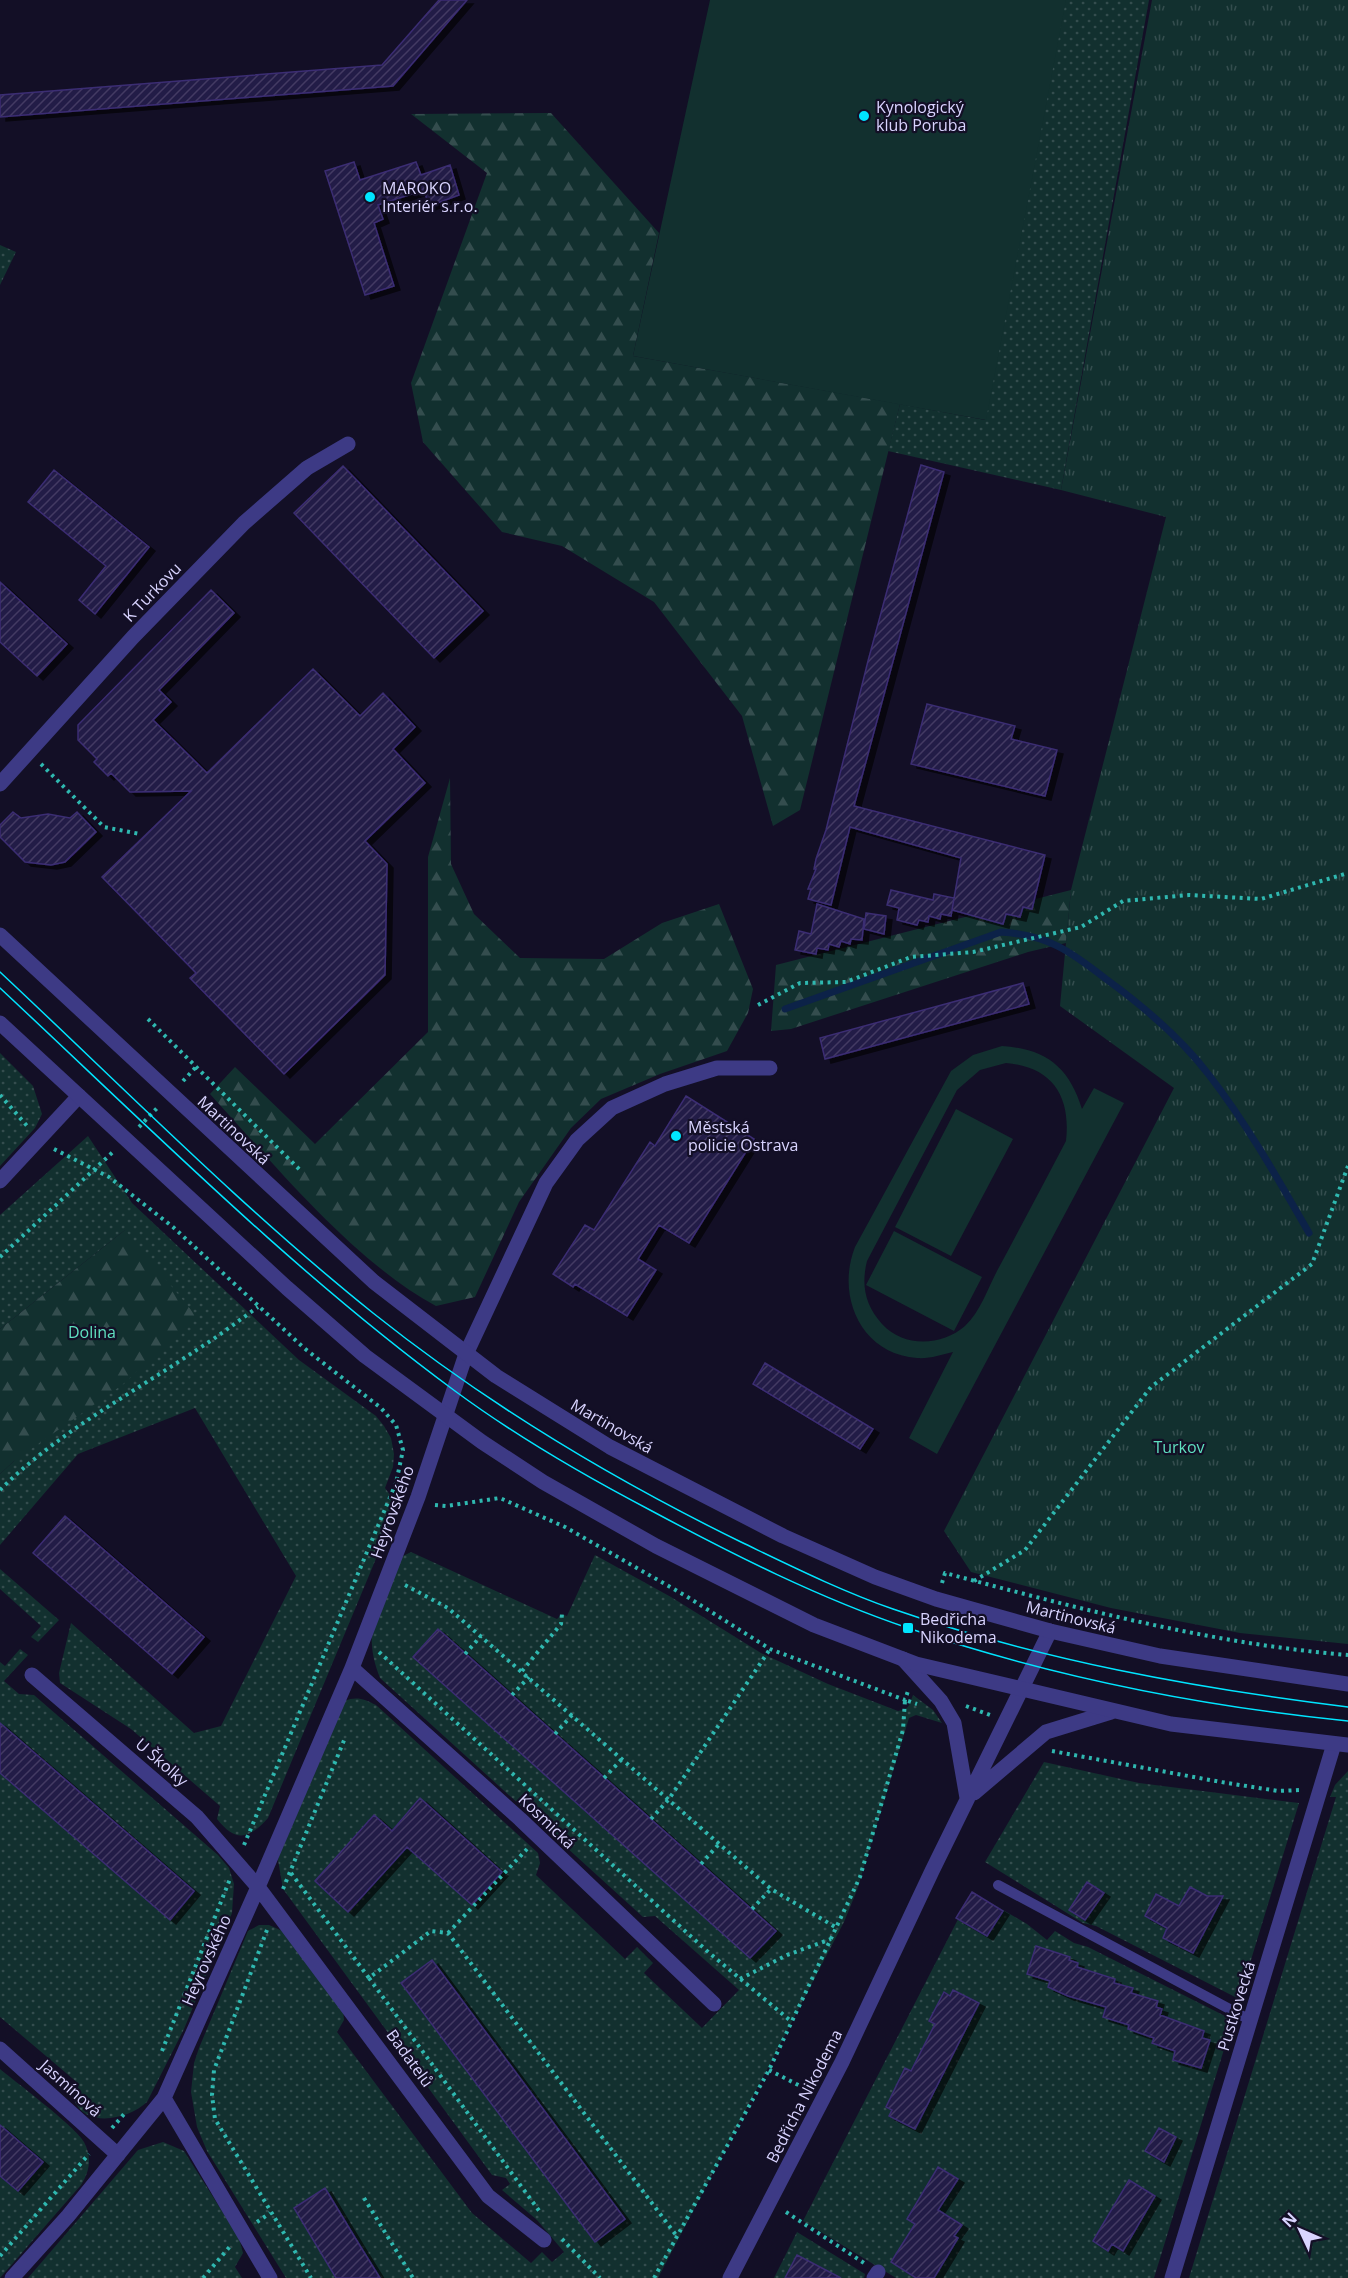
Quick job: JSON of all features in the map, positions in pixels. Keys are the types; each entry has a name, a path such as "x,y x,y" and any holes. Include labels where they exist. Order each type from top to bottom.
{"street":[{"name":"K Turkovu","path":"0,784 133,637 244,523 307,468 348,444"},
{"name":"Martinovská","path":"0,935 374,1282 466,1354 584,1431 706,1497 846,1565 936,1599 1050,1631 1160,1656 1348,1684"},
{"path":"0,1023 328,1326 445,1417 551,1486 719,1579 814,1625 903,1659 1111,1712 1171,1724 1341,1745"},
{"name":"Heyrovského","path":"12,2278 164,2098 352,1668 406,1529 466,1354 546,1184 577,1140 612,1108 666,1084 717,1068 770,1068"},
{"path":"0,1181 79,1096"},
{"name":"Bedřicha Nikodema","path":"730,2278 823,2098 1050,1631"},
{"path":"903,1659 948,1711 958,1733 967,1798"},
{"name":"Kosmická","path":"352,1668 538,1836 714,2004"},
{"name":"U Školky","path":"32,1675 197,1816 258,1887"},
{"name":"Bedřicha Nikodema","path":"967,1798 1036,1739 1057,1727 1111,1712"},
{"name":"Pustkovecká","path":"1172,2278 1323,1783 1341,1745"},
{"name":"Badatelů","path":"258,1887 488,2196 544,2240"},
{"name":"Jasmínová","path":"0,2049 118,2154"},
{"path":"164,2098 270,2278"}],"lane":[{"path":"998,1885 1250,2020"}],"path":[{"path":"30,753 104,827 141,834"},
{"path":"758,1005 800,983 846,982 911,957 973,952 1081,927 1123,901 1189,895 1261,899 1348,873"},
{"path":"148,1019 300,1170"},
{"path":"0,1257 126,1140 196,1066"},
{"path":"974,1581 1025,1550 1151,1387 1312,1264 1348,1166"},
{"path":"0,1490 23,1467 58,1442 258,1307"},
{"path":"160,2055 236,1862 396,1483"},
{"path":"936,1599 945,1573 1162,1626 1312,1652 1348,1655"},
{"path":"405,1585 447,1608 481,1636 771,1889 837,1928"},
{"path":"522,1671 561,1624 562,1614"},
{"path":"465,1654 481,1636"},
{"path":"651,1819 669,1799 770,1649"},
{"path":"379,1652 558,1816 740,1979 792,2022"},
{"path":"512,1695 529,1677"},
{"path":"654,2278 769,2070 860,1877 903,1730 905,1700 941,1712 962,1704 1007,1721"},
{"path":"555,1734 572,1715"},
{"path":"1036,1739 1043,1749 1278,1791 1300,1791 1323,1783"},
{"path":"604,1778 622,1759"},
{"path":"448,1933 558,1816"},
{"path":"701,1864 719,1844"},
{"path":"290,1872 547,2221"},
{"path":"752,1909 771,1889"},
{"path":"269,1925 214,2070 214,2119 311,2278"},
{"path":"369,1978 431,1931 448,1933 676,2235"},
{"path":"740,1979 787,1955 832,1938"},
{"path":"769,2070 823,2098"},
{"path":"0,2256 132,2105"},
{"path":"364,2198 413,2278"},
{"path":"786,2211 880,2276"},
{"path":"203,2278 243,2232"},
{"path":"561,2238 600,2278"}],"green space":[{"name":"Kynologický klub Poruba","path":"710,0 1066,0 986,420 633,356"},
{"path":"1065,0 1149,0 1061,490 888,451 900,404 985,420"},
{"name":"Turkov","path":"1152,0 1348,0 1348,1644 1240,1633 1111,1608 971,1572 944,1531 1174,1088 1060,1006 1071,890 1166,517 1061,490"},
{"path":"551,113 659,233 633,356 900,404 800,810 773,826 742,716 654,602 562,546 502,532 423,442 411,383 487,173 411,114"},
{"path":"0,245 16,252 0,285"},
{"path":"450,778 451,864 474,914 520,958 604,959 662,923 719,904 753,989 748,1013 727,1051 660,1074 601,1099 571,1128 519,1202 475,1297 436,1306 405,1287 345,1238 288,1180 210,1094 235,1067 315,1144 428,1032 428,857"},
{"path":"1071,890 1066,943 1028,952 791,1029 771,1031 776,965"},
{"path":"1002,1046 1031,1051 1043,1056 1063,1071 1077,1094 1082,1109 1094,1088 1124,1103 937,1454 909,1438 953,1352 917,1358 897,1354 881,1346 867,1334 851,1302 850,1265 855,1247 951,1071 973,1055","holes":["1006,1063 1036,1071 1056,1087 1065,1111 1066,1141 983,1300 965,1326 945,1338 923,1342 901,1337 882,1324 868,1302 864,1278 867,1261 957,1090 980,1070"]},
{"path":"0,1053 33,1086 42,1114 35,1128 0,1166"},
{"path":"956,1109 1013,1139 951,1256 895,1227"},
{"path":"88,1136 132,1203 299,1360 376,1416 391,1438 394,1454 393,1467 385,1488 393,1499 400,1501 268,1818 249,1834 236,1835 230,1832 217,1819 220,1806 131,1729 60,1683 59,1673 71,1623 194,1733 221,1726 296,1576 195,1408 78,1454 0,1545 0,1474 14,1461 125,1230 0,1329 0,1215"},
{"name":"Dolina","path":"125,1230 197,1317 122,1385 14,1461 0,1474 0,1329"},
{"path":"894,1231 982,1277 954,1331 866,1285"},
{"path":"411,1552 557,1619 562,1614 567,1616 595,1555 671,1597 761,1653 828,1684 898,1711 907,1708 913,1695 933,1710 942,1723 916,1715 909,1718 857,1890 844,1922 658,2278 286,2278 207,2151 197,2127 191,2092 194,2063 199,2048 248,1931 259,1925 269,1925 287,1933 343,2009 344,2020 337,2032 472,2213 531,2263 542,2252 552,2262 564,2252 537,2220 502,2190 510,2184 506,2178 492,2175 283,1889 278,1860 282,1844 344,1701 349,1699 360,1699 376,1705 538,1853 540,1863 536,1875 625,1959 637,1947 653,1963 644,1973 702,2028 739,1990 655,1916 643,1917 380,1678 372,1644 375,1616 399,1558"},
{"path":"0,1569 59,1620 38,1642 31,1637 41,1626 0,1589"},
{"path":"20,1649 28,1655 4,1681 19,1694 34,1695 218,1855 229,1868 234,1884 232,1913 184,2029 147,2102 130,2113 119,2116 98,2118 80,2109 74,2100 79,2084 0,2017 0,1662 5,1666"},
{"path":"1044,1762 1139,1783 1299,1803 1239,1999 1096,1926 1083,1923 985,1862"},
{"path":"1348,1771 1348,2278 1189,2278 1336,1797 1330,1797 1335,1785"},
{"path":"972,1892 1027,1924 1047,1940 1055,1931 1074,1943 1088,1947 1233,2020 1154,2278 896,2278 803,2221"},
{"path":"0,2069 79,2135 87,2148 89,2159 88,2169 81,2185 0,2278"},
{"path":"163,2142 184,2151 239,2238 243,2253 235,2267 242,2278 28,2278 138,2150"},
{"path":"797,2232 865,2274 864,2278 774,2278"}],"building":[{"path":"439,0 467,0 393,86 0,117 0,95 382,65"},
{"path":"354,162 360,180 416,162 421,175 450,165 459,195 429,206 424,190 378,205 383,219 374,223 394,286 365,295 325,171"},
{"path":"921,465 944,472 854,806 1045,855 1032,909 1023,907 1020,917 1006,914 1003,924 952,910 961,858 850,827 831,905 808,899 811,889 808,889 816,869 814,869 816,859 826,830 868,661"},
{"path":"343,466 483,611 434,658 294,513"},
{"path":"54,470 149,547 95,614 79,600 106,566 28,502"},
{"path":"0,582 67,644 37,676 0,642"},
{"path":"211,590 234,613 159,690 171,702 153,720 207,773 313,669 360,716 383,693 415,727 393,749 425,783 365,841 387,864 385,975 284,1074 190,978 196,973 102,877 191,791 130,792 111,773 108,776 94,762 97,759 78,740 78,725"},
{"path":"927,704 1015,726 1011,739 1057,750 1045,796 911,764"},
{"path":"13,812 21,818 48,814 70,818 77,812 96,832 65,862 51,865 25,862 0,837 0,825"},
{"path":"891,890 933,900 934,894 954,898 951,916 941,914 940,919 929,916 928,922 919,920 917,925 897,920 899,908 887,905"},
{"path":"817,904 864,919 862,940 851,939 850,944 841,941 839,947 829,944 828,950 817,948 816,954 795,950 799,931 811,934"},
{"path":"866,913 886,916 884,934 864,929"},
{"path":"1023,983 1029,1004 825,1059 820,1038"},
{"path":"686,1096 754,1139 689,1243 659,1225 638,1259 656,1270 627,1316 575,1284 573,1287 553,1274 585,1225 594,1230 650,1142 655,1146"},
{"path":"765,1363 873,1429 860,1449 753,1384"},
{"path":"65,1516 204,1637 172,1674 33,1553"},
{"path":"438,1629 776,1931 750,1958 413,1657"},
{"path":"0,1723 194,1891 170,1920 0,1773"},
{"path":"420,1798 502,1872 472,1905 407,1847 348,1912 315,1881 374,1815 392,1831"},
{"path":"1087,1882 1104,1893 1085,1920 1069,1910"},
{"path":"1190,1887 1207,1896 1223,1896 1193,1953 1163,1938 1167,1928 1145,1916 1156,1894 1179,1906"},
{"path":"972,1892 1003,1911 987,1936 956,1918"},
{"path":"1036,1946 1070,1957 1069,1960 1078,1963 1077,1967 1115,1979 1114,1983 1133,1988 1131,1993 1158,2001 1156,2007 1162,2009 1160,2015 1204,2031 1202,2038 1210,2040 1201,2068 1173,2060 1175,2051 1152,2043 1154,2038 1128,2029 1129,2025 1103,2017 1106,2007 1068,1996 1048,1987 1050,1981 1027,1974"},
{"path":"432,1960 625,2219 595,2242 401,1983"},
{"path":"953,1990 979,2003 915,2129 889,2116 892,2110 886,2107 905,2068 911,2071 935,2024 929,2021 944,1992 950,1996"},
{"path":"0,2125 43,2162 18,2191 0,2176"},
{"path":"1159,2128 1176,2137 1164,2162 1145,2151"},
{"path":"938,2167 958,2179 938,2210 962,2225 954,2236 958,2238 934,2278 916,2278 891,2262 915,2224 907,2219"},
{"path":"1129,2180 1155,2196 1123,2251 1112,2244 1108,2251 1093,2241"},
{"path":"325,2188 380,2278 336,2278 294,2208"},
{"path":"797,2255 841,2278 785,2278"}],"waterway":[{"path":"785,1009 1001,932 1032,937 1058,946 1081,960 1147,1011 1198,1061 1262,1152 1309,1233"}],"tram line":[{"path":"0,972 277,1232 373,1313 505,1409 644,1492 692,1518 835,1586 893,1609 948,1627 1118,1670 1233,1691 1348,1707"},
{"path":"0,988 166,1145 336,1297 455,1391 502,1424 625,1497 809,1589 875,1616 961,1645 1070,1675 1181,1698 1348,1721"}],"place":[{"name":"Kynologický klub Poruba","path":"864,116"},
{"name":"MAROKO Interiér s.r.o.","path":"370,197"},
{"name":"Městská policie Ostrava","path":"676,1136"},
{"name":"Bedřicha Nikodema","path":"908,1628"}]}
